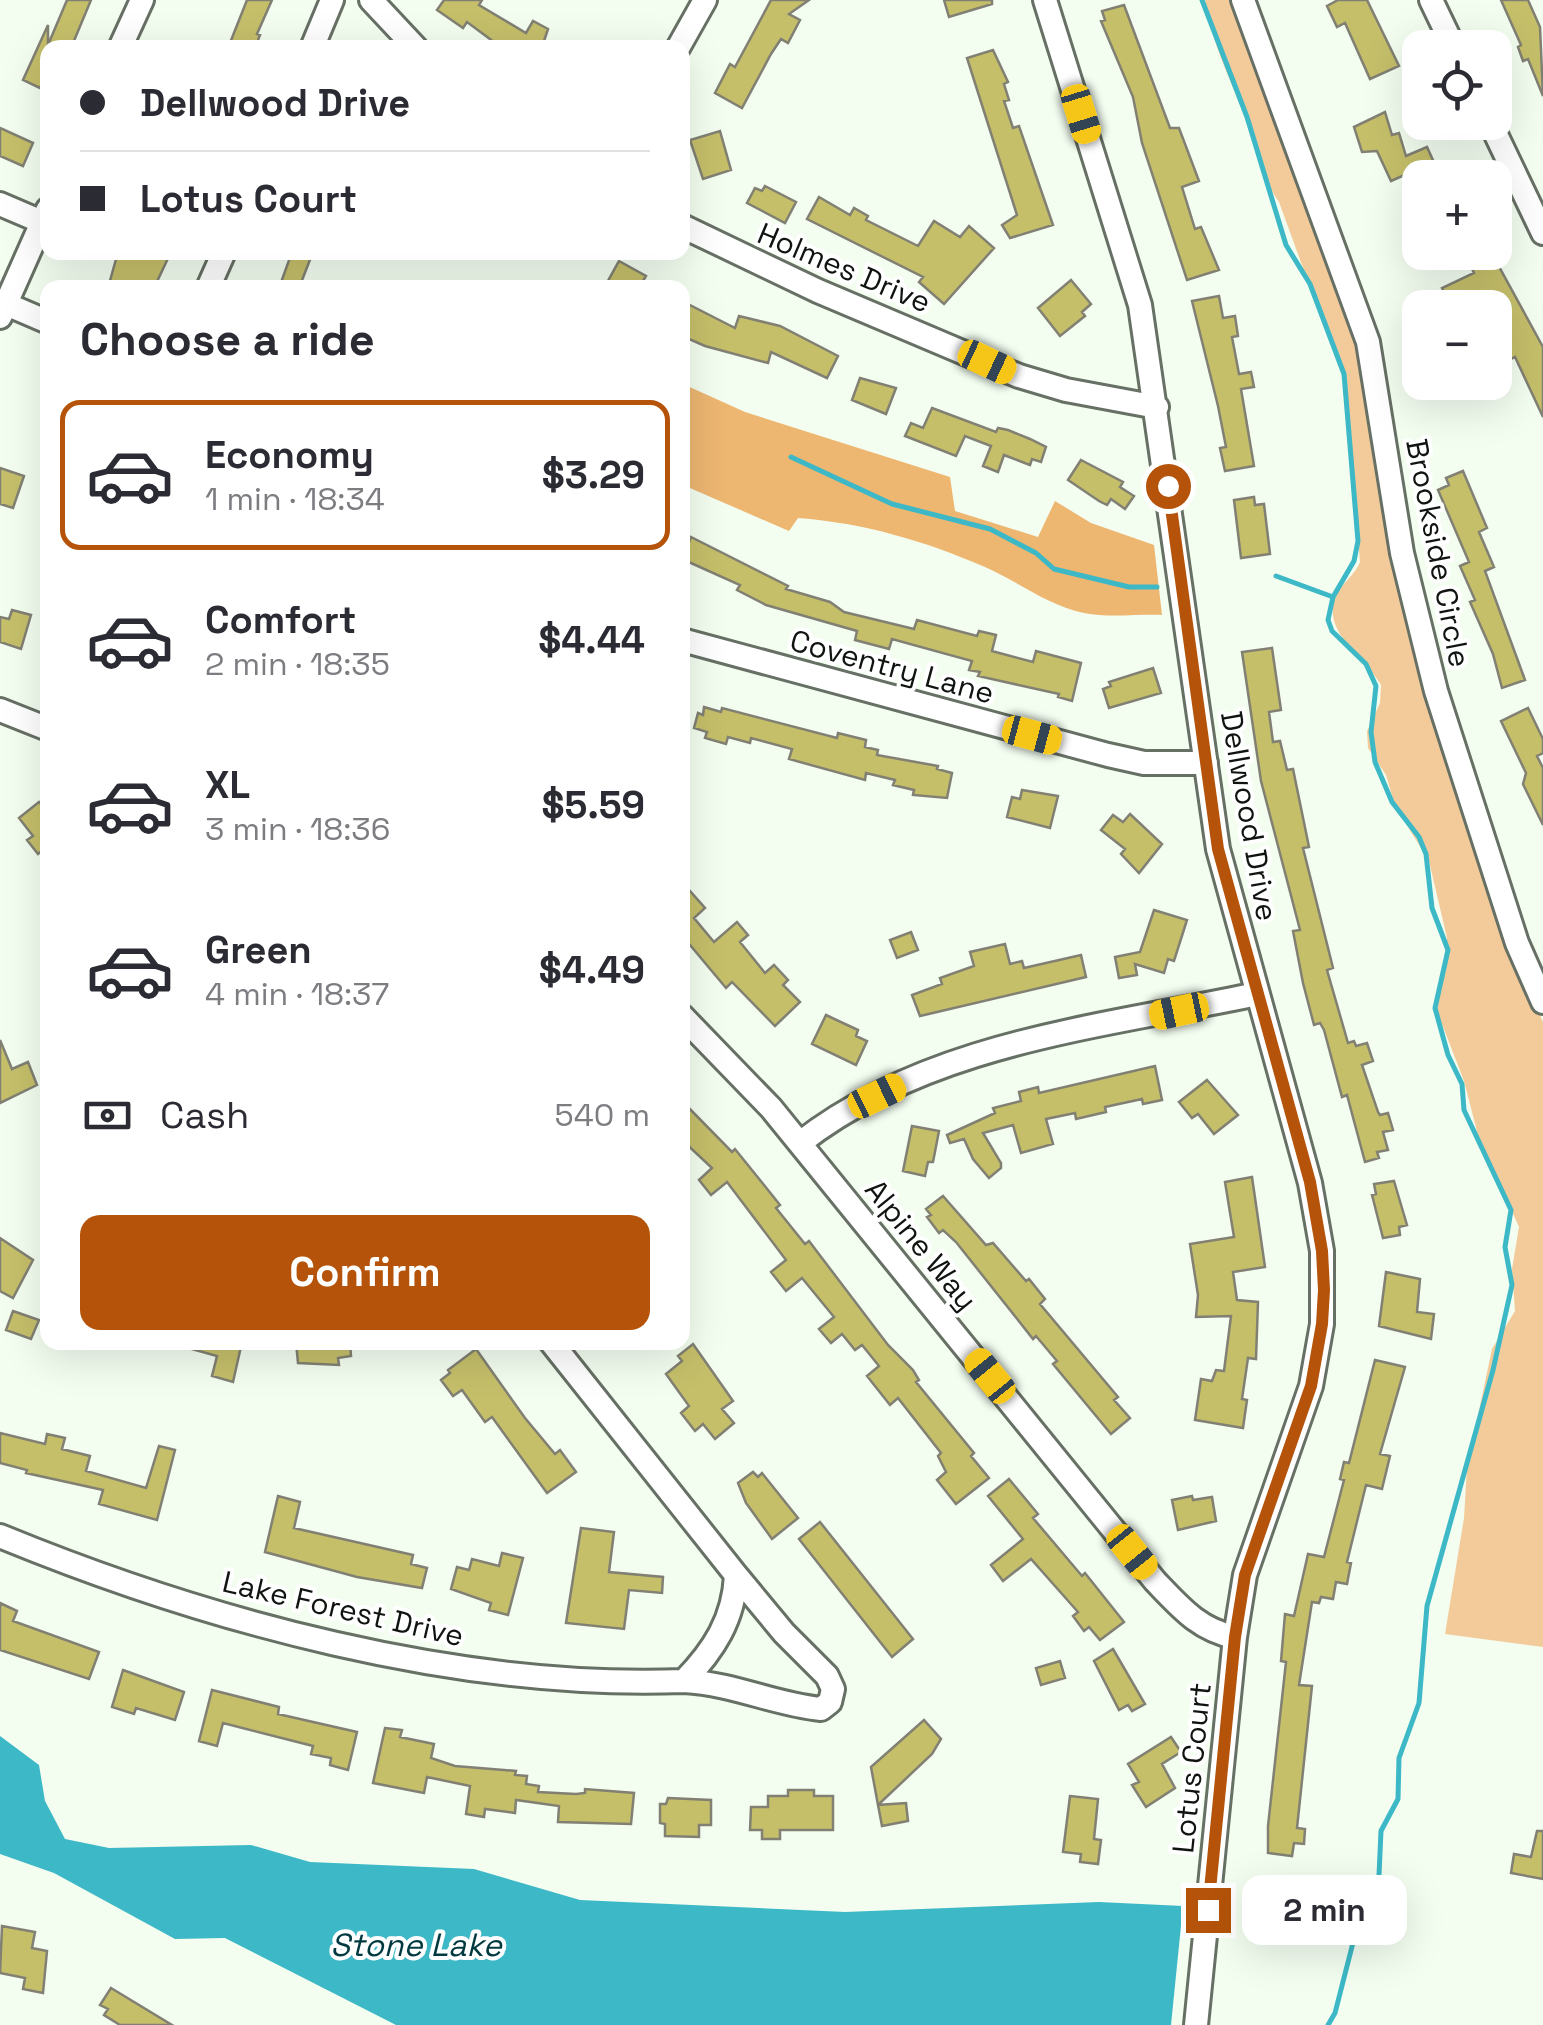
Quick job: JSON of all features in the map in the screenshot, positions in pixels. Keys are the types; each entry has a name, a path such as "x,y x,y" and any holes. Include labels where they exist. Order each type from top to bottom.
{"street":[{"path":"124,40 142,0"},
{"path":"315,40 332,0"},
{"path":"371,0 408,40"},
{"path":"682,40 704,0"},
{"name":"Dellwood Drive","path":"1046,0 1140,305 1158,407 1218,849 1310,1182 1320,1237 1322,1324 1311,1386 1245,1575 1235,1637"},
{"name":"Brookside Circle","path":"1243,0 1368,342 1402,553 1436,691 1517,943 1543,1002"},
{"path":"1431,0 1445,30"},
{"path":"1499,140 1543,233"},
{"path":"0,204 40,214"},
{"path":"40,226 3,310 40,320"},
{"name":"Holmes Drive","path":"690,230 818,291 1019,376 1066,390 1158,407"},
{"name":"Coventry Lane","path":"690,642 1108,755 1144,763 1206,762"},
{"path":"0,710 40,724"},
{"path":"800,1143 822,1125 956,1060 1257,994"},
{"name":"Alpine Way","path":"690,1025 800,1143 1156,1581 1188,1616 1219,1634 1235,1637"},
{"name":"Lake Forest Drive","path":"0,1536 123,1584 228,1615 394,1654 552,1680 616,1684 684,1681 738,1687 805,1708 821,1709 830,1702 833,1688 827,1676 736,1575 556,1350"},
{"path":"684,1681 707,1658 724,1629 736,1575"},
{"name":"Lotus Court","path":"1196,2025 1235,1637"}],"shaded area":[{"path":"1205,0 1235,0 1355,329 1511,949 1543,1022 1543,1647 1445,1634 1464,1518 1467,1467 1492,1349 1515,1311 1512,1269 1519,1227 1478,1135 1464,1081 1437,1011 1447,938 1429,861 1395,806 1386,775 1368,748 1367,731 1380,703 1381,685 1346,643 1334,621 1336,595 1360,562 1346,386 1218,50"},
{"path":"690,387 745,412 950,477 955,511 1038,537 1055,501 1091,523 1154,545 1162,615 1084,613 1045,599 985,567 940,549 870,529 798,518 789,531 690,488"}],"water":[{"name":"Stone Lake","path":"0,1736 39,1765 45,1801 65,1839 109,1848 251,1845 310,1862 474,1869 580,1900 845,1912 1099,1902 1183,1906 1171,2025 396,2025 225,1938 175,1939 54,1873 0,1854"}],"building":[{"path":"67,0 91,0 74,40 50,40"},
{"path":"247,0 272,0 258,40 231,40"},
{"path":"444,0 482,0 479,5 526,33 533,21 548,29 544,40 491,40 467,22 463,28 437,10"},
{"path":"771,0 809,0 789,14 800,20 788,43 781,39 771,54 742,108 715,93 730,64 735,67"},
{"path":"944,0 992,0 992,4 949,17"},
{"path":"1338,0 1367,0 1399,66 1370,79 1345,23 1337,27 1327,6"},
{"path":"1501,0 1528,0 1540,27 1543,96 1528,59 1523,61 1518,47 1521,45"},
{"path":"1124,5 1170,128 1179,128 1199,181 1182,187 1195,229 1201,227 1219,270 1187,280 1142,143 1133,97 1101,21 1105,20 1102,11"},
{"path":"40,43 40,88 23,80"},
{"path":"993,50 1008,82 1004,84 1009,100 1004,101 1013,128 1019,126 1053,225 1010,238 1002,225 1017,215 967,58"},
{"path":"1385,112 1392,135 1399,133 1406,156 1427,147 1433,160 1402,160 1402,176 1391,181 1377,151 1362,152 1354,127"},
{"path":"0,128 33,143 23,166 0,156"},
{"path":"720,131 731,170 703,179 690,140"},
{"path":"765,186 796,202 785,223 747,203 755,188 762,191"},
{"path":"819,197 850,215 854,208 868,216 866,220 918,246 934,221 960,237 969,226 994,248 944,304 919,282 923,277 807,219"},
{"path":"116,260 167,260 158,280 110,280"},
{"path":"289,260 310,260 302,280 282,280"},
{"path":"619,261 646,276 644,280 608,280"},
{"path":"1473,270 1501,270 1512,290 1443,290 1474,273"},
{"path":"1071,280 1091,304 1082,312 1085,316 1060,336 1038,308"},
{"path":"1512,290 1543,347 1543,417 1515,357 1512,358"},
{"path":"1219,296 1223,318 1235,316 1238,336 1232,337 1239,374 1251,372 1254,387 1241,389 1254,466 1225,471 1220,448 1226,447 1192,301"},
{"path":"690,305 735,328 739,316 780,326 838,356 827,378 771,352 768,363 690,339"},
{"path":"860,378 896,388 886,414 852,400"},
{"path":"932,408 996,432 998,428 1008,430 1030,439 1046,447 1041,462 1032,459 1030,465 1004,455 998,472 983,466 991,446 965,436 956,456 905,436 911,423 923,428"},
{"path":"1081,460 1123,482 1120,487 1134,496 1125,509 1111,499 1107,505 1099,501 1068,480"},
{"path":"0,468 24,476 13,508 0,504"},
{"path":"1463,471 1487,528 1479,532 1494,567 1485,571 1525,680 1502,688 1493,654 1470,602 1475,600 1460,566 1469,562 1438,490 1449,485 1446,478"},
{"path":"1254,497 1255,505 1264,504 1270,554 1241,558 1234,500"},
{"path":"690,539 788,586 786,589 830,602 844,612 914,629 917,620 977,636 979,631 996,635 992,651 1033,662 1036,651 1081,663 1072,701 1058,697 1059,694 978,676 980,672 969,670 972,661 892,639 889,649 855,640 857,631 766,605 737,590 740,585 690,563"},
{"path":"12,610 31,615 21,649 0,642 0,617 9,619"},
{"path":"1272,648 1281,710 1269,712 1273,742 1280,741 1287,770 1293,769 1309,847 1303,848 1333,968 1327,970 1348,1043 1367,1043 1373,1061 1362,1065 1378,1112 1388,1113 1393,1130 1383,1132 1388,1150 1377,1152 1379,1158 1365,1162 1324,1030 1320,1023 1314,1025 1293,931 1300,930 1261,781 1242,652"},
{"path":"1153,668 1161,693 1109,708 1103,689 1111,686 1109,682"},
{"path":"704,707 721,712 722,708 837,738 838,733 866,740 865,747 878,750 877,755 938,766 937,769 952,773 947,798 913,795 914,790 893,785 895,780 866,773 865,780 789,759 792,749 751,738 750,743 728,737 726,744 705,738 707,732 694,728"},
{"path":"1528,708 1543,739 1543,753 1537,756 1543,768 1543,825 1523,784 1526,773 1501,721"},
{"path":"1022,790 1058,796 1050,828 1007,817 1012,797 1020,799"},
{"path":"40,803 38,854 27,840 33,836 19,818"},
{"path":"1130,814 1162,844 1139,873 1121,854 1125,849 1101,830 1113,815 1123,822"},
{"path":"690,891 705,908 694,918 714,942 737,922 748,935 740,942 765,973 774,965 788,980 783,985 800,1002 775,1026 732,982 726,988 690,945"},
{"path":"1154,910 1187,920 1174,961 1168,959 1164,973 1135,964 1137,975 1119,978 1115,957 1140,952"},
{"path":"911,932 918,950 897,958 890,940"},
{"path":"1005,944 1010,964 1022,961 1024,968 1081,955 1086,977 920,1016 912,995 942,984 940,978 974,966 970,952"},
{"path":"826,1015 858,1030 856,1036 867,1041 856,1065 812,1044"},
{"path":"0,1040 12,1069 28,1062 37,1085 0,1103"},
{"path":"1155,1066 1162,1100 1143,1104 1142,1099 1105,1107 1106,1112 1076,1119 1075,1113 1046,1119 1053,1144 1021,1153 1013,1125 983,1133 1001,1163 1001,1168 989,1178 973,1159 964,1139 950,1143 947,1135 995,1113 993,1108 1021,1101 1019,1092 1038,1087 1039,1093"},
{"path":"1207,1080 1238,1115 1214,1134 1198,1114 1192,1118 1179,1102"},
{"path":"690,1109 732,1152 735,1149 780,1205 776,1208 805,1244 809,1241 888,1345 913,1370 919,1380 916,1382 974,1453 971,1456 989,1478 956,1504 937,1480 946,1472 938,1456 941,1453 898,1398 890,1405 867,1376 879,1366 862,1345 855,1350 842,1334 831,1343 819,1329 834,1317 802,1278 786,1291 771,1272 786,1260 727,1182 711,1195 699,1180 712,1168 690,1147"},
{"path":"912,1126 939,1131 933,1162 928,1162 925,1176 903,1171"},
{"path":"1252,1177 1265,1267 1233,1272 1237,1300 1258,1302 1256,1359 1248,1358 1242,1399 1247,1400 1243,1428 1195,1420 1201,1379 1212,1381 1216,1370 1224,1371 1231,1316 1196,1317 1198,1295 1190,1244 1234,1237 1225,1182"},
{"path":"1394,1181 1407,1225 1399,1227 1400,1235 1383,1238 1372,1195 1376,1194 1374,1184"},
{"path":"943,1196 986,1245 993,1243 1026,1281 1029,1279 1045,1299 1040,1304 1118,1397 1114,1400 1130,1418 1111,1434 1053,1364 1057,1361 1036,1336 1033,1339 956,1242 943,1230 939,1233 927,1217 931,1215 926,1209"},
{"path":"0,1238 33,1260 13,1298 0,1291"},
{"path":"1386,1272 1420,1279 1417,1312 1434,1314 1431,1339 1379,1326"},
{"path":"13,1311 39,1320 31,1339 6,1330"},
{"path":"693,1344 733,1401 722,1409 734,1423 715,1439 703,1424 695,1431 681,1413 689,1406 666,1374 682,1361 678,1356"},
{"path":"196,1350 240,1350 233,1382 212,1376 217,1356"},
{"path":"297,1350 351,1350 351,1356 338,1358 339,1365 298,1363"},
{"path":"477,1350 525,1418 555,1454 560,1450 576,1472 547,1493 492,1417 485,1422 462,1390 453,1396 441,1380 450,1373 448,1370"},
{"path":"1375,1360 1405,1367 1380,1454 1390,1456 1382,1489 1366,1485 1347,1562 1351,1563 1347,1584 1336,1582 1333,1599 1321,1597 1319,1603 1312,1602 1299,1685 1312,1686 1297,1828 1305,1829 1304,1844 1294,1843 1292,1856 1268,1853 1286,1662 1281,1661 1285,1614 1294,1616 1308,1554 1324,1557 1344,1480 1340,1479 1344,1462 1349,1463"},
{"path":"0,1433 45,1444 47,1434 65,1438 62,1449 90,1456 86,1471 146,1488 159,1446 175,1450 157,1520 99,1504 103,1490 26,1473 27,1470 0,1463"},
{"path":"753,1472 758,1477 762,1473 798,1518 772,1539 746,1503 738,1483"},
{"path":"1009,1479 1038,1514 1033,1518 1124,1622 1100,1640 1089,1627 1084,1631 1073,1616 1078,1612 1031,1559 1003,1581 991,1565 1023,1539 988,1496"},
{"path":"278,1496 300,1502 294,1528 413,1555 411,1564 427,1568 422,1588 357,1577 265,1552"},
{"path":"1192,1496 1193,1500 1212,1497 1216,1521 1178,1530 1172,1500"},
{"path":"820,1522 913,1639 892,1657 799,1539"},
{"path":"581,1528 614,1532 609,1572 663,1577 662,1593 629,1590 624,1629 566,1623"},
{"path":"502,1553 523,1558 508,1615 489,1610 491,1603 451,1589 457,1567 469,1570 472,1559 499,1566"},
{"path":"0,1603 17,1611 13,1621 99,1652 89,1679 0,1650"},
{"path":"1113,1649 1145,1704 1132,1711 1128,1705 1119,1710 1094,1661"},
{"path":"1060,1661 1065,1678 1041,1685 1036,1668"},
{"path":"123,1670 184,1692 175,1720 136,1708 134,1714 112,1707"},
{"path":"212,1690 279,1707 278,1714 357,1732 348,1770 330,1765 331,1758 311,1754 313,1746 223,1723 217,1746 199,1741"},
{"path":"924,1720 941,1739 932,1754 878,1805 871,1767"},
{"path":"385,1728 402,1730 400,1737 434,1744 431,1758 455,1766 516,1771 515,1775 527,1776 526,1784 539,1786 538,1792 576,1794 585,1793 585,1789 634,1793 631,1824 558,1822 559,1806 516,1800 515,1813 485,1809 484,1817 466,1814 470,1786 427,1777 424,1793 373,1783"},
{"path":"1171,1737 1181,1752 1162,1764 1175,1788 1146,1807 1132,1785 1139,1782 1128,1764"},
{"path":"788,1790 814,1790 814,1796 833,1796 833,1830 780,1830 780,1839 762,1839 762,1830 750,1830 751,1807 768,1807 768,1796 788,1796"},
{"path":"1070,1796 1098,1799 1094,1839 1101,1840 1098,1864 1080,1862 1081,1854 1063,1852"},
{"path":"668,1798 711,1800 711,1825 699,1825 699,1837 665,1836 660,1804 666,1804"},
{"path":"906,1803 908,1821 882,1826 878,1805"},
{"path":"1537,1831 1543,1831 1543,1879 1511,1873 1514,1854 1531,1857"},
{"path":"2,1926 35,1932 32,1948 47,1951 43,1993 23,1989 25,1978 0,1973"},
{"path":"111,1988 172,2025 120,2025 104,2015 108,2009 100,2005"}],"waterway":[{"path":"1202,0 1247,117 1286,245 1310,284 1344,374 1358,541 1354,561 1333,597 1328,620 1332,631 1366,664 1376,686 1371,732 1375,762 1392,802 1419,837 1426,854 1432,908 1448,950 1435,1008 1448,1055 1462,1084 1464,1110 1511,1210 1505,1247 1512,1285 1493,1370 1427,1606 1419,1703 1399,1758 1398,1799 1381,1831 1378,1897 1356,1931 1335,2013 1328,2025"},
{"path":"791,457 892,504 990,529 1036,553 1054,569 1129,587 1157,587"},
{"path":"1276,576 1333,597"}],"route":[{"path":"1168,486 1218,849 1240,940 1310,1182 1322,1251 1324,1290 1311,1386 1245,1575 1235,1637 1208,1910"}]}
